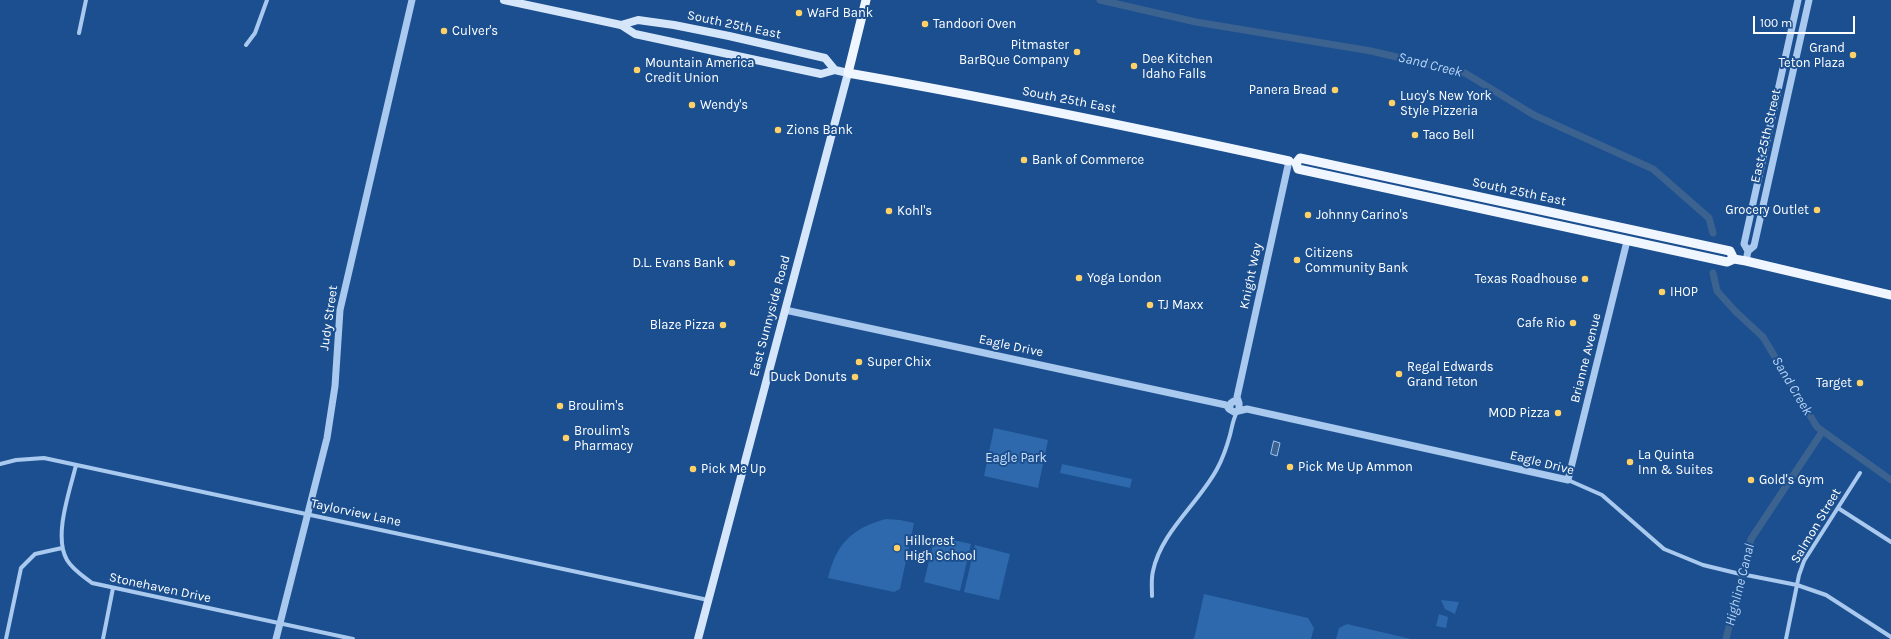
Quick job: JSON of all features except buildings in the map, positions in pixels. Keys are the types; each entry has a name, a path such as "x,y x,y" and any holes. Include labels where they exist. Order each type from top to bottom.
{"main road":[{"name":"South 25th East","path":"504,0 621,25 635,34 821,74 835,70 984,97 1160,132 1293,162 1298,169 1727,262 1734,259 1746,261 1891,295"},
{"name":"East Sunnyside Road","path":"698,639 866,0"},
{"name":"South 25th East","path":"621,25 638,20 729,36 825,58 835,70"},
{"name":"South 25th East","path":"1293,162 1300,158 1601,222 1730,251 1734,259"},
{"path":"1454,202 1456,192"},
{"path":"1573,229 1584,226 1598,228 1601,222"}],"street":[{"path":"79,33 86,0"},
{"path":"246,45 255,33 267,0"},
{"name":"Judy Street","path":"276,639 309,513 331,416 335,386 340,310 412,0"},
{"name":"East 25th Street","path":"1748,251 1744,244 1798,0"},
{"name":"East 25th Street","path":"1746,261 1748,251 1754,246 1809,0"},
{"name":"Knight Way","path":"1152,596 1152,574 1158,556 1169,535 1204,490 1218,468 1230,434 1235,407 1293,162"},
{"name":"Brianne Avenue","path":"1568,480 1627,241"},
{"name":"Eagle Drive","path":"785,310 1568,480 1602,495 1664,549 1704,565 1797,585 1826,595 1891,637"},
{"name":"Taylorview Lane","path":"0,464 24,459 44,458 309,513 708,600"},
{"name":"Stonehaven Drive","path":"76,465 61,532 62,548 67,560 75,570 92,583 353,639"},
{"name":"Salmon Street","path":"1786,639 1797,585 1804,561 1860,473"},
{"path":"1838,508 1891,542"},
{"path":"6,639 21,568 35,554 62,548"},
{"path":"103,639 113,588"}],"green space":[{"name":"Eagle Park","path":"994,428 1048,440 1038,488 984,476"},
{"path":"1062,464 1132,479 1130,488 1060,473"},
{"path":"886,519 914,523 900,589 894,592 828,578 831,566 847,539 864,527"},
{"path":"935,536 971,544 960,591 924,582"},
{"path":"975,545 1010,554 999,600 964,592"},
{"path":"1204,594 1308,618 1314,628 1311,639 1194,639"},
{"path":"1441,600 1459,602 1455,614 1445,609"},
{"path":"1439,614 1448,617 1446,628 1436,626"},
{"path":"1347,624 1411,639 1336,639 1339,628"}],"shaded area":[{"path":"1274,441 1280,443 1277,456 1271,454"}],"waterway":[{"name":"Sand Creek","path":"1100,0 1196,22 1371,51 1465,73 1534,115 1653,169 1709,218 1713,233"},
{"name":"Sand Creek","path":"1713,273 1717,291 1735,311 1763,337 1817,427 1891,480"},
{"name":"Highline Canal","path":"1726,639 1751,539 1822,432"}],"place":[{"name":"WaFd Bank","path":"799,13"},
{"name":"Tandoori Oven","path":"925,24"},
{"name":"Culver's","path":"444,31"},
{"name":"Pitmaster BarBQue Company","path":"1077,52"},
{"name":"Grand Teton Plaza","path":"1853,55"},
{"name":"Dee Kitchen Idaho Falls","path":"1134,66"},
{"name":"Mountain America Credit Union","path":"637,70"},
{"name":"Panera Bread","path":"1335,90"},
{"name":"Lucy's New York Style Pizzeria","path":"1392,103"},
{"name":"Wendy's","path":"692,105"},
{"name":"Zions Bank","path":"778,130"},
{"name":"Taco Bell","path":"1415,135"},
{"name":"Bank of Commerce","path":"1024,160"},
{"name":"Grocery Outlet","path":"1817,210"},
{"name":"Kohl's","path":"889,211"},
{"name":"Johnny Carino's","path":"1308,215"},
{"name":"Citizens Community Bank","path":"1297,260"},
{"name":"D.L. Evans Bank","path":"732,263"},
{"name":"Yoga London","path":"1079,278"},
{"name":"Texas Roadhouse","path":"1585,279"},
{"name":"IHOP","path":"1662,292"},
{"name":"TJ Maxx","path":"1150,305"},
{"name":"Cafe Rio","path":"1573,323"},
{"name":"Blaze Pizza","path":"723,325"},
{"name":"Super Chix","path":"859,362"},
{"name":"Regal Edwards Grand Teton","path":"1399,374"},
{"name":"Duck Donuts","path":"855,377"},
{"name":"Target","path":"1860,383"},
{"name":"Broulim's","path":"560,406"},
{"name":"MOD Pizza","path":"1558,413"},
{"name":"Broulim's Pharmacy","path":"566,438"},
{"name":"La Quinta Inn & Suites","path":"1630,462"},
{"name":"Pick Me Up Ammon","path":"1290,467"},
{"name":"Pick Me Up","path":"693,469"},
{"name":"Gold's Gym","path":"1751,480"},
{"name":"Hillcrest High School","path":"897,548"}]}
